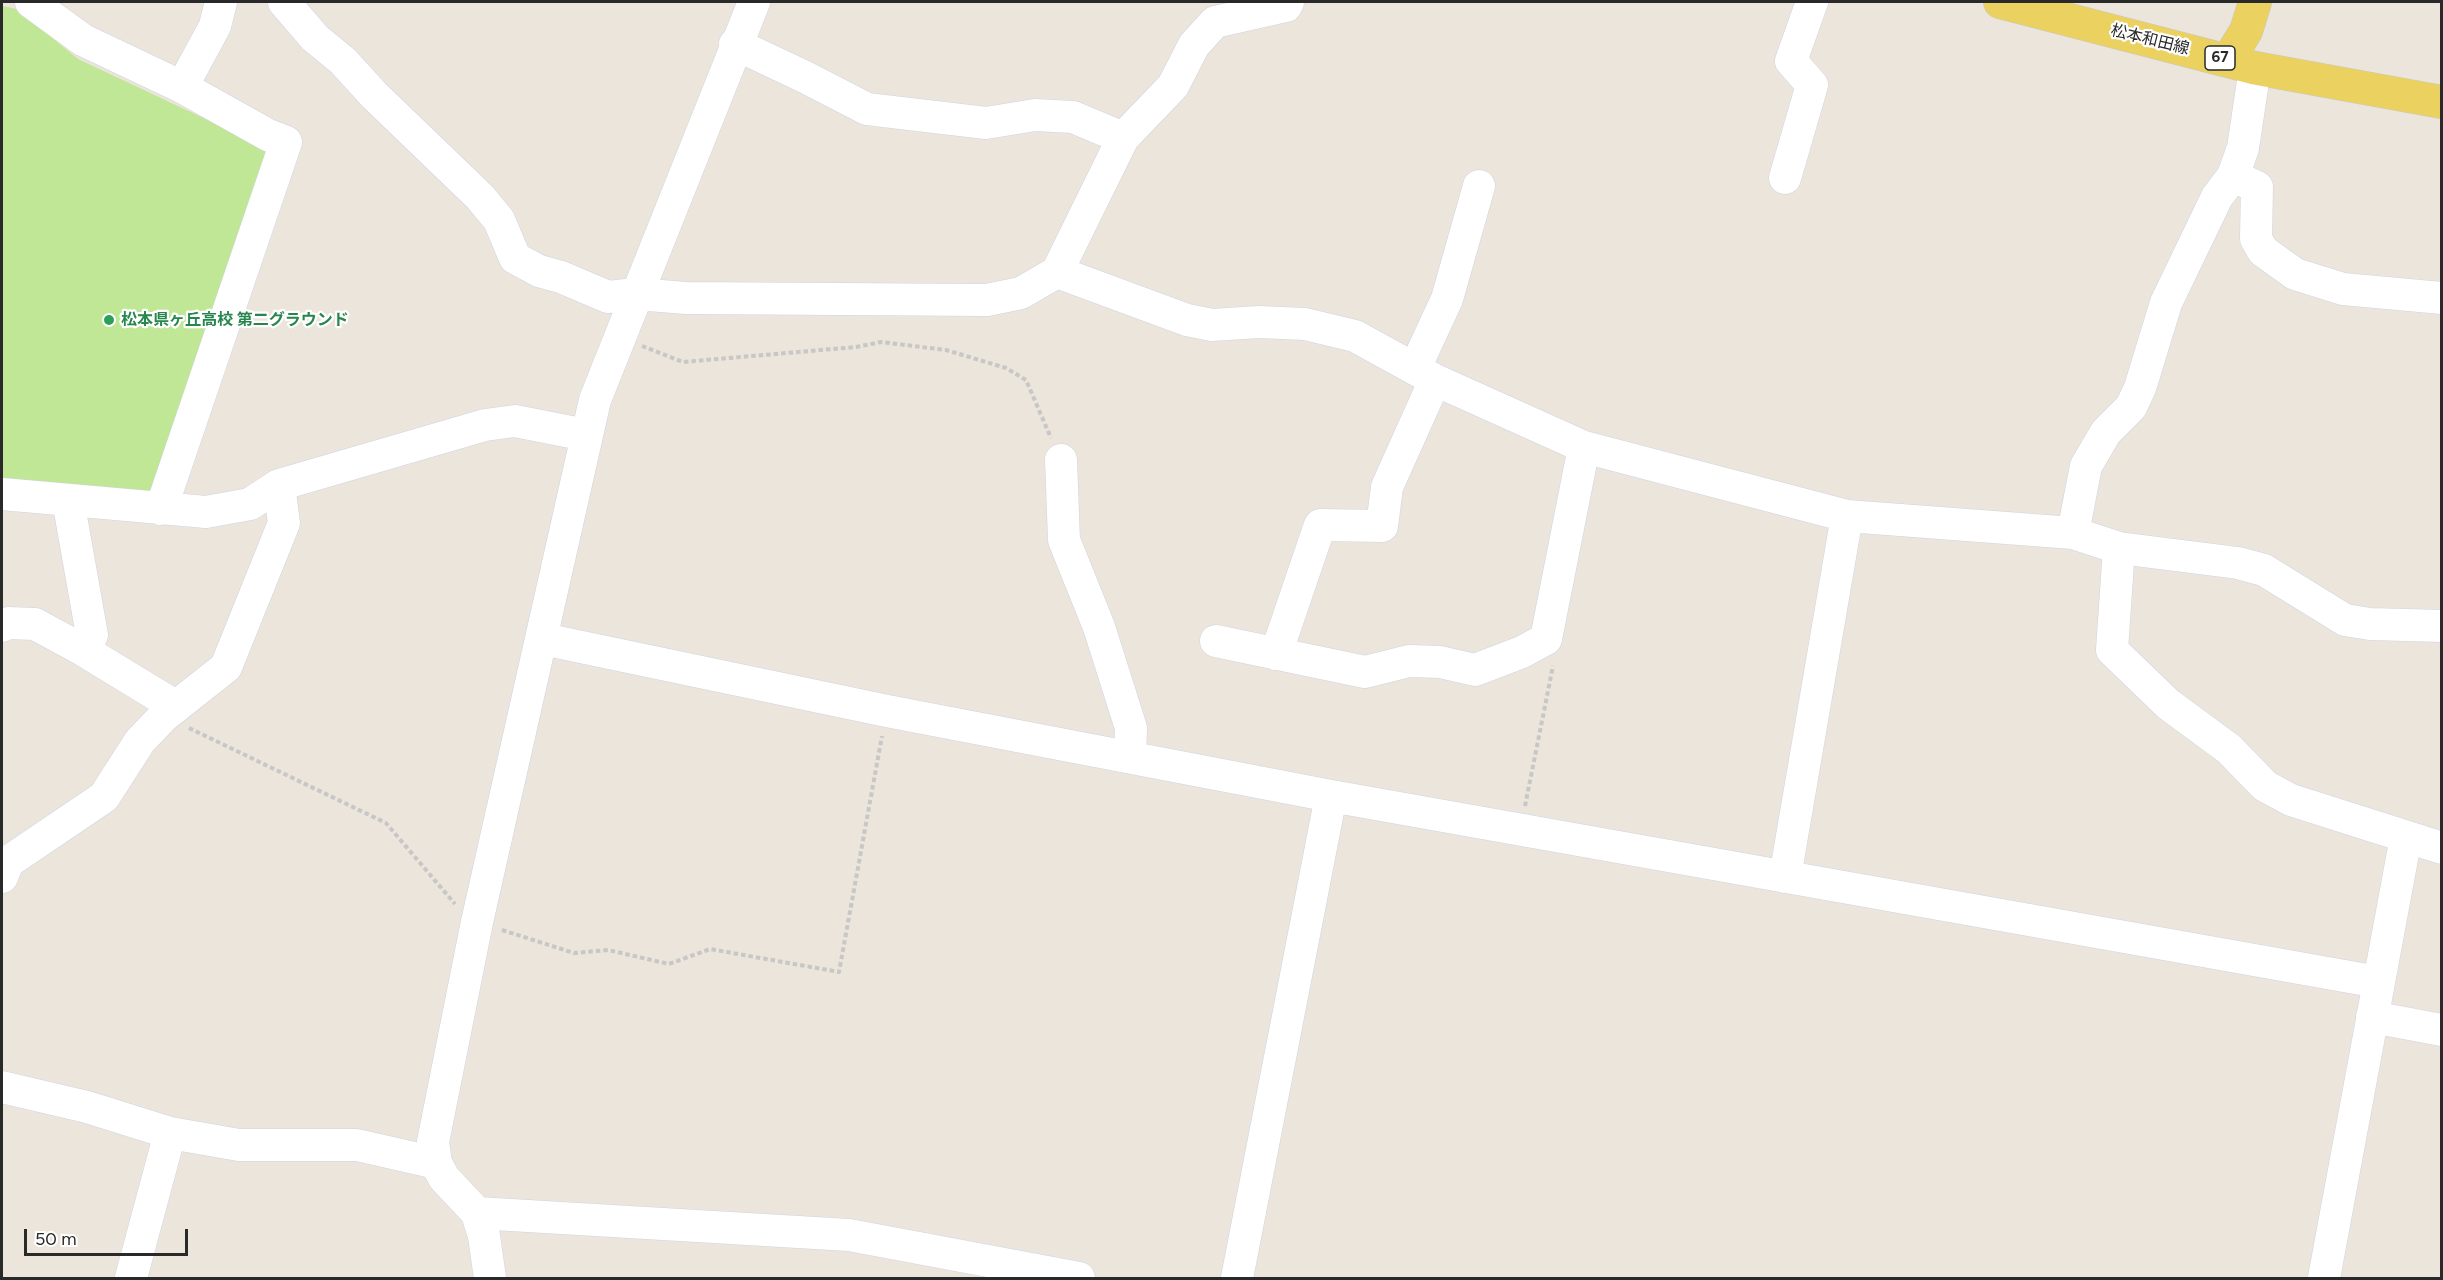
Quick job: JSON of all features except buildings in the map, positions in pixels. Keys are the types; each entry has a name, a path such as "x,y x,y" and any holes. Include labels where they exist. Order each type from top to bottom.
{"main road":[{"name":"松本和田線","path":"2000,2 2241,64 2442,102"},
{"path":"2241,64 2246,31 2254,2"}],"street":[{"path":"31,2 83,40 182,87 268,135 286,142 161,510"},
{"path":"182,87 215,26 221,2"},
{"path":"284,2 315,38 344,62 480,197 499,220 515,258 539,271 561,277 608,297 636,294 686,298 987,300 1021,293 1057,272 1123,138 1173,86 1194,45 1215,22 1286,6 1288,2"},
{"path":"489,1278 484,1236 477,1214 444,1179 436,1163 433,1142 477,922 543,639 595,400 735,44 754,2"},
{"path":"1785,178 1812,85 1791,61 1812,2"},
{"path":"735,44 867,109 986,123 1035,115 1073,117 1123,138"},
{"path":"2073,533 2086,466 2106,432 2131,407 2140,388 2166,303 2217,197 2233,176 2243,148 2241,64"},
{"path":"2233,176 2258,187 2256,239 2263,251 2295,274 2343,289 2442,298"},
{"path":"1276,654 1320,525 1382,526 1387,487 1425,374 1479,186"},
{"path":"1057,272 1187,320 1212,325 1258,322 1305,324 1355,336 1425,374 1584,447 1847,516 2073,533 2119,548 2238,563 2264,570 2345,620 2370,624 2442,626"},
{"path":"2,494 161,510 206,512 250,504 279,485 485,425 515,421 586,435"},
{"path":"1216,641 1365,672 1409,661 1440,662 1475,670 1522,652 1546,639 1584,447"},
{"path":"1061,460 1064,540 1100,627 1131,728 1130,757"},
{"path":"2,877 8,862 104,796 140,741 170,711 226,667 284,523 279,485"},
{"path":"68,500 92,635 83,650"},
{"path":"1785,877 1847,516"},
{"path":"2119,548 2112,650 2168,704 2229,749 2265,786 2291,800 2442,848"},
{"path":"2,626 8,623 35,624 83,650 170,711"},
{"path":"543,639 887,711 1331,796 2378,982"},
{"path":"1237,1278 1331,796"},
{"path":"2324,1278 2406,837"},
{"path":"2372,1017 2442,1030"},
{"path":"2,1087 87,1107 170,1133 239,1145 357,1145 436,1163"},
{"path":"130,1278 170,1133"},
{"path":"477,1214 849,1235 1080,1278"}],"path":[{"path":"619,338 682,362 881,342 946,351 1006,369 1026,380 1061,460"},
{"path":"1521,830 1554,660 1546,639"},
{"path":"170,711 387,823 459,910 477,922 573,953 608,950 669,964 710,949 839,972 887,711"}],"green space":[{"name":"松本県ヶ丘高校 第二グラウンド","path":"2,6 17,9 78,59 265,147 269,154 159,496 2,487"}],"place":[{"name":"松本県ヶ丘高校 第二グラウンド","path":"109,320"}]}
